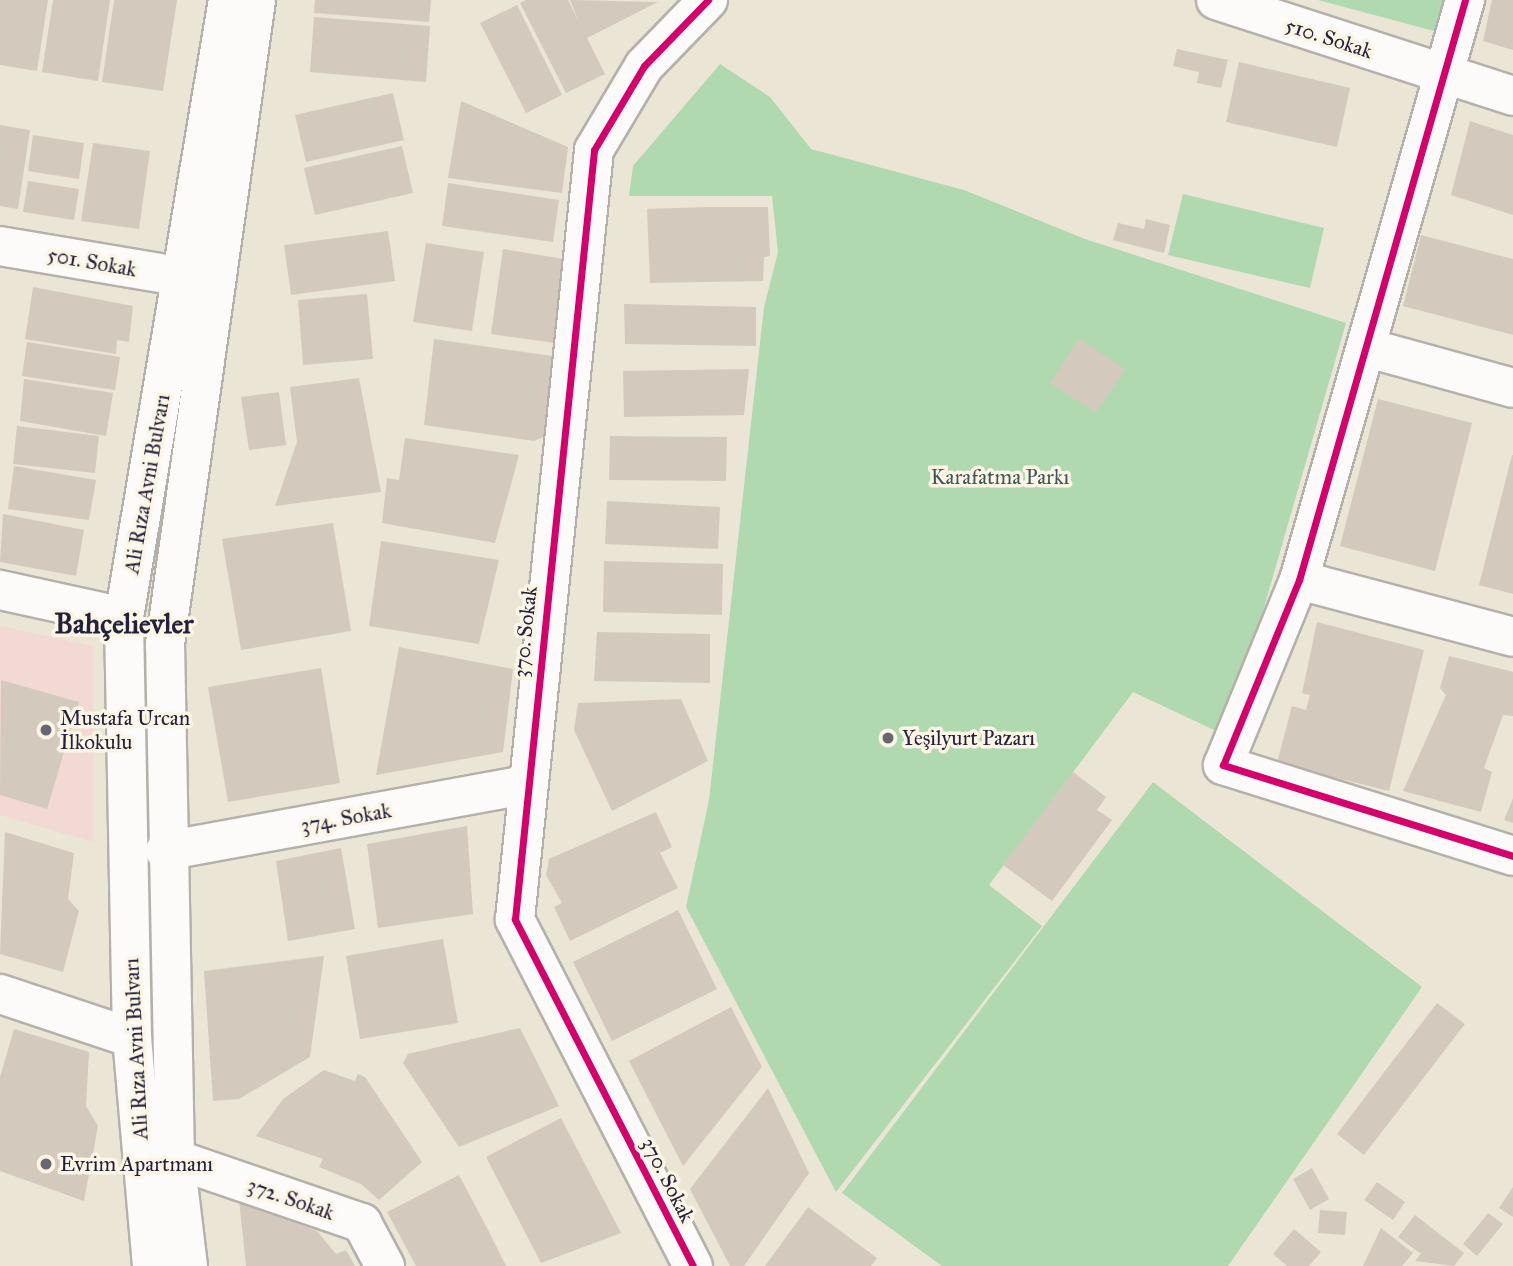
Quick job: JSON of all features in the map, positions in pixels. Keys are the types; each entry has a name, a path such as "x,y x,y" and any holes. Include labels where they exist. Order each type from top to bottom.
{"street":[{"name":"Ali Rıza Avni Bulvarı","path":"152,1266 132,1038 124,617 184,277 228,0"},
{"name":"Ali Rıza Avni Bulvarı","path":"188,1266 175,1159 165,852 165,644 256,0"},
{"name":"370. Sokak","path":"693,1266 515,919 526,785 594,150 644,66 708,0"},
{"name":"510. Sokak","path":"1216,0 1513,96"},
{"path":"1465,0 1368,348 1299,580 1223,765 1513,856"},
{"name":"501. Sokak","path":"0,246 184,277"},
{"path":"1368,348 1513,388"},
{"path":"1299,580 1513,637"},
{"path":"0,590 124,617"},
{"name":"374. Sokak","path":"165,852 526,785"},
{"path":"0,994 132,1038"},
{"name":"372. Sokak","path":"175,1159 362,1223 385,1266"}],"shaded area":[{"name":"Mustafa Urcan İlkokulu","path":"0,626 93,646 93,842 0,815"}],"green space":[{"path":"1318,0 1444,0 1434,31"},
{"name":"Karafatma Parkı","path":"720,64 770,97 811,149 964,190 1085,239 1346,323 1227,736 1133,692 989,885 1042,926 836,1192 686,907 709,800 764,307 778,252 772,196 629,196 633,166"},
{"path":"1183,194 1324,228 1310,288 1168,255"},
{"path":"1153,782 1422,987 1228,1266 942,1266 842,1193"}],"building":[{"path":"0,0 48,0 37,71 0,65"},
{"path":"53,0 110,0 98,81 42,72"},
{"path":"114,0 177,0 163,91 102,82"},
{"path":"315,0 431,0 429,22 314,13"},
{"path":"526,0 568,0 578,20 570,0 658,2 587,38 605,74 566,93 520,3"},
{"path":"1492,0 1513,0 1513,50 1483,41"},
{"path":"517,5 562,95 526,113 480,23"},
{"path":"314,17 430,26 426,82 310,72"},
{"path":"1177,49 1228,60 1221,88 1197,83 1199,72 1173,66"},
{"path":"1239,62 1350,88 1337,147 1226,122"},
{"path":"393,93 404,140 306,162 295,115"},
{"path":"461,101 568,147 562,193 448,178"},
{"path":"1470,121 1513,135 1513,215 1451,195"},
{"path":"0,125 30,130 18,209 0,206"},
{"path":"33,135 84,143 79,179 28,171"},
{"path":"93,143 150,151 139,229 81,221"},
{"path":"402,146 413,193 315,215 304,168"},
{"path":"28,181 79,189 74,220 23,212"},
{"path":"448,183 559,200 553,242 442,226"},
{"path":"768,207 770,256 764,257 763,281 650,283 647,209"},
{"path":"1146,219 1170,225 1164,253 1113,240 1118,223 1144,229"},
{"path":"388,231 395,281 291,295 284,245"},
{"path":"1421,235 1513,259 1513,335 1403,306"},
{"path":"426,243 484,252 472,331 413,322"},
{"path":"503,249 564,259 555,343 491,334"},
{"path":"33,287 133,306 129,342 117,340 116,354 25,339"},
{"path":"367,294 373,359 303,365 298,300"},
{"path":"624,304 756,307 756,346 625,344"},
{"path":"1079,338 1125,369 1096,413 1050,383"},
{"path":"434,339 559,357 553,433 534,441 424,425"},
{"path":"27,342 120,357 115,390 22,376"},
{"path":"749,369 744,415 624,417 623,371"},
{"path":"359,378 381,492 275,506 297,442 290,387"},
{"path":"24,379 113,393 106,436 20,421"},
{"path":"279,392 286,445 249,450 241,397"},
{"path":"1378,399 1472,423 1435,571 1340,546"},
{"path":"17,426 99,436 95,473 13,464"},
{"path":"610,436 727,437 726,481 609,480"},
{"path":"405,438 519,455 495,543 382,523 387,478 399,480"},
{"path":"1513,455 1513,594 1479,585"},
{"path":"14,466 96,480 89,520 8,509"},
{"path":"607,501 720,507 718,549 605,544"},
{"path":"3,514 84,530 76,576 0,562"},
{"path":"333,523 351,631 241,650 222,539"},
{"path":"381,541 499,560 479,644 369,626"},
{"path":"604,561 723,564 722,615 603,612"},
{"path":"1317,622 1424,650 1389,791 1277,763 1292,706 1306,710 1310,695 1302,693"},
{"path":"597,632 710,634 710,683 594,681"},
{"path":"399,647 513,669 503,752 376,775"},
{"path":"1449,656 1513,672 1513,716 1503,715 1484,768 1492,772 1481,812 1403,791 1446,695 1440,688"},
{"path":"321,668 340,783 228,802 208,687"},
{"path":"1,680 79,702 47,809 0,795"},
{"path":"681,699 708,761 612,811 574,730 578,703"},
{"path":"1073,772 1106,797 1097,810 1112,820 1052,901 1003,865"},
{"path":"1513,798 1513,823 1504,820"},
{"path":"656,812 672,847 660,853 678,888 570,941 554,907 562,903 546,875 549,859"},
{"path":"467,826 473,914 378,928 367,844"},
{"path":"5,832 74,853 68,899 79,911 63,972 0,954"},
{"path":"341,848 355,929 288,941 276,861"},
{"path":"678,910 717,989 612,1041 573,962"},
{"path":"443,939 458,1023 360,1039 346,956"},
{"path":"324,956 310,1057 239,1099 213,1101 204,971"},
{"path":"1437,1003 1465,1024 1364,1155 1337,1134"},
{"path":"731,1007 762,1067 683,1166 629,1061"},
{"path":"520,1028 559,1106 459,1147 403,1063 408,1054"},
{"path":"14,1029 89,1052 86,1106 98,1126 84,1201 0,1171 0,1077"},
{"path":"324,1070 355,1081 358,1074 365,1077 422,1162 379,1200 361,1184 319,1167 323,1159 256,1136 283,1099"},
{"path":"768,1088 809,1173 744,1266 730,1266 690,1189"},
{"path":"561,1118 621,1233 541,1263 486,1157"},
{"path":"1312,1168 1329,1199 1310,1210 1293,1179"},
{"path":"459,1175 506,1266 416,1266 387,1212"},
{"path":"1377,1182 1405,1202 1393,1220 1364,1200"},
{"path":"1513,1187 1513,1217 1499,1208"},
{"path":"239,1200 317,1231 336,1254 346,1250 355,1266 246,1266"},
{"path":"808,1207 877,1258 871,1266 765,1266"},
{"path":"1320,1210 1347,1212 1345,1235 1318,1233"},
{"path":"1488,1213 1503,1224 1477,1256 1463,1244"},
{"path":"1415,1215 1464,1253 1454,1266 1415,1261 1421,1254 1398,1237"},
{"path":"1381,1228 1413,1253 1402,1266 1363,1266"},
{"path":"1294,1229 1321,1252 1309,1266 1287,1266 1273,1254"}],"cycle path":[{"path":"693,1266 515,919 594,150 644,66 708,0"},
{"path":"1465,0 1299,580 1223,765 1513,856"}],"place":[{"name":"Mustafa Urcan İlkokulu","path":"46,730"},
{"name":"Yeşilyurt Pazarı","path":"888,738"},
{"name":"Evrim Apartmanı","path":"46,1164"}],"district":[{"name":"Bahçelievler","path":"124,624"}]}
